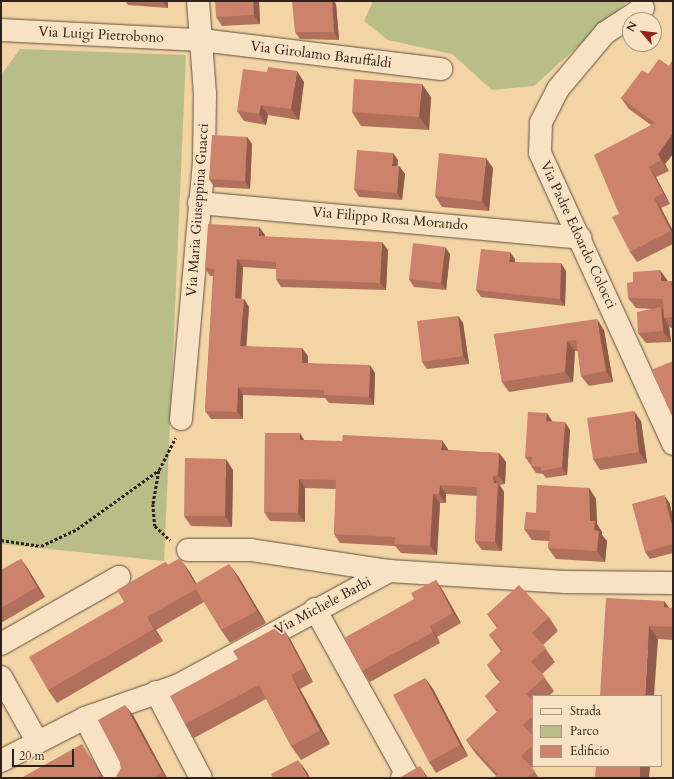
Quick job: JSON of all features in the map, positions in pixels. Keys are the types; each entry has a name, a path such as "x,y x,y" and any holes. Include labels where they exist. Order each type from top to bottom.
{"street":[{"name":"Via Maria Giuseppina Guacci","path":"181,419 199,203 205,94 198,1"},
{"name":"Via Padre Edoardo Colocci","path":"643,8 605,33 580,60 558,89 541,123 540,153 673,444"},
{"name":"Via Luigi Pietrobono","path":"1,30 201,40"},
{"name":"Via Girolamo Baruffaldi","path":"201,40 441,70"},
{"name":"Via Filippo Rosa Morando","path":"199,203 580,238"},
{"path":"188,550 251,550 389,571 565,582 673,583"},
{"name":"Via Michele Barbi","path":"1,761 37,741 86,718 179,685 315,609 389,571"},
{"path":"1,644 119,577"},
{"path":"315,609 407,775 402,778"},
{"path":"1,677 37,741"},
{"path":"156,692 201,778"},
{"path":"86,718 116,778"}],"path":[{"path":"181,419 159,470 153,504 155,526 165,538 188,550"},
{"path":"1,540 41,546 78,529 159,470"}],"green space":[{"path":"373,1 628,1 534,86 492,90 452,54 388,40 364,21"},
{"path":"20,49 186,55 164,561 1,544 1,75"}],"building":[{"path":"215,1 253,1 254,15 216,17"},
{"path":"292,1 332,1 334,32 295,32"},
{"path":"659,59 669,66 673,60 673,133 658,154 661,160 649,167 663,193 654,198 671,231 630,252 612,217 619,214 594,155 655,123 621,98 642,70 648,74"},
{"path":"268,67 297,71 291,109 261,105 259,114 237,111 243,69 267,72"},
{"path":"354,79 422,84 419,117 352,112"},
{"path":"212,135 247,137 245,181 209,179"},
{"path":"357,150 393,153 392,166 399,166 397,193 354,189"},
{"path":"439,153 486,158 482,201 435,196"},
{"path":"208,224 259,227 259,236 382,242 380,283 276,279 276,262 237,259 235,298 244,299 240,346 302,348 302,363 370,365 369,397 324,395 324,390 238,387 237,412 205,411 214,269 205,268"},
{"path":"413,243 445,247 441,283 409,279"},
{"path":"481,249 510,252 509,262 561,263 560,299 476,290"},
{"path":"660,270 661,281 671,281 673,289 673,317 664,318 663,299 628,298 627,283 633,282 633,272"},
{"path":"661,307 663,331 638,333 637,312"},
{"path":"458,316 463,356 422,362 417,321"},
{"path":"597,319 606,371 581,376 576,340 567,341 565,372 502,382 494,334"},
{"path":"673,361 673,418 651,370"},
{"path":"634,411 639,452 593,459 587,418"},
{"path":"528,412 547,413 546,421 565,422 562,467 541,471 541,467 531,466 532,457 525,457"},
{"path":"265,433 300,433 300,440 342,441 343,435 442,440 441,450 499,453 498,475 493,476 494,483 498,483 495,542 475,541 477,487 440,485 439,494 433,494 430,546 394,544 395,537 334,534 336,480 299,479 298,513 264,512"},
{"path":"185,458 226,459 225,516 184,516"},
{"path":"537,485 589,488 590,521 595,521 594,530 599,531 597,551 548,548 550,531 524,529 526,512 536,513"},
{"path":"664,495 673,529 673,544 645,552 632,504"},
{"path":"180,558 195,584 229,564 257,611 221,630 196,589 147,617 154,629 48,690 29,657 124,602 117,590 165,562 168,565"},
{"path":"21,559 37,587 1,608 1,570"},
{"path":"436,580 453,613 430,626 433,632 362,671 344,638 414,599 411,593"},
{"path":"519,585 549,617 532,633 546,648 531,662 545,677 526,694 532,700 532,717 523,725 532,735 532,746 521,756 535,771 527,778 494,778 498,774 466,740 498,711 485,696 501,681 487,665 503,650 489,635 498,627 487,614"},
{"path":"606,598 664,601 664,607 673,608 673,627 649,626 645,695 600,695"},
{"path":"281,625 304,668 291,675 320,731 291,746 259,685 185,724 170,696 238,659 233,651"},
{"path":"425,678 460,745 429,762 393,695"},
{"path":"125,705 162,772 155,776 156,778 116,777 121,768 120,762 98,720"},
{"path":"82,744 101,775 96,778 21,778"},
{"path":"298,760 308,778 273,778 271,774"},
{"path":"420,766 426,778 399,778"},
{"path":"596,767 640,767 640,778 595,778"}]}
